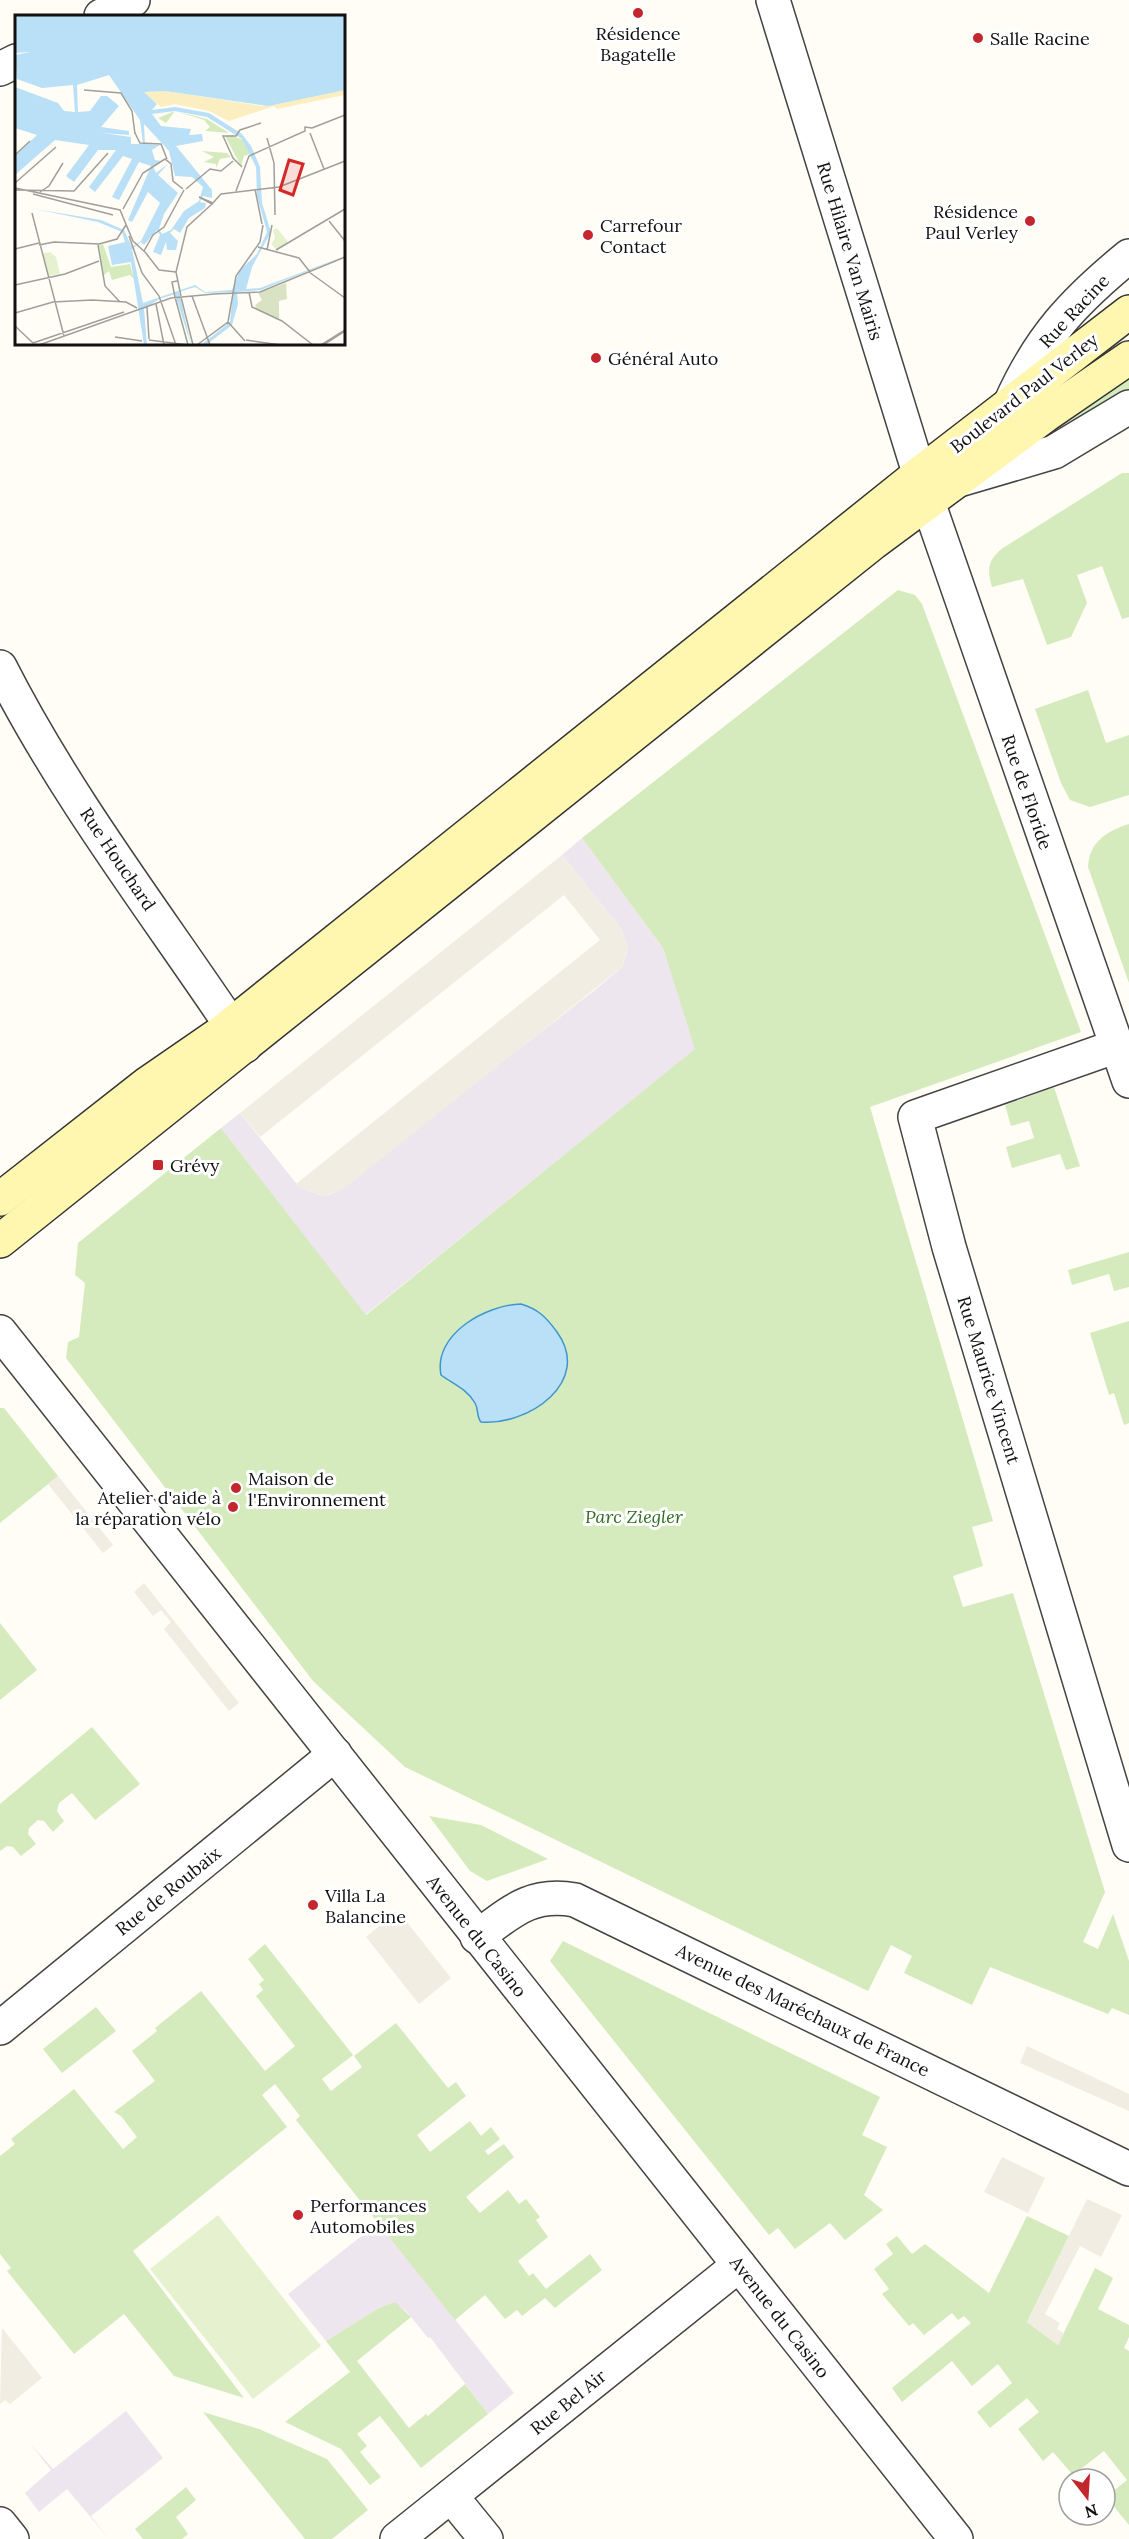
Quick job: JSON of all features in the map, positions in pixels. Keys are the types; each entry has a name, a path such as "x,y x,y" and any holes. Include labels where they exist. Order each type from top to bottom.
{"main road":[{"name":"Boulevard Paul Verley","path":"923,488 1010,404 1129,312"},
{"name":"Boulevard Paul Verley","path":"923,488 954,481 1129,358"},
{"path":"0,1241 238,1035 770,624 923,488"},
{"path":"0,1199 148,1083 238,1035"}],"street":[{"path":"103,15 133,0"},
{"name":"Rue Hilaire Van Mairis","path":"773,0 923,488"},
{"path":"0,69 15,62"},
{"name":"Rue Racine","path":"1010,404 1025,371 1052,329 1093,287 1129,256"},
{"name":"Boulevard Paul Verley","path":"954,481 1054,452 1129,407"},
{"name":"Rue de Floride","path":"923,488 1129,1081"},
{"name":"Rue Houchard","path":"0,667 37,736 66,782 238,1035"},
{"name":"Rue Maurice Vincent","path":"1117,1046 915,1118 956,1269 1129,1845"},
{"name":"Avenue du Casino","path":"0,1332 956,2539"},
{"name":"Rue de Roubaix","path":"0,2028 335,1754"},
{"name":"Avenue des Maréchaux de France","path":"477,1936 528,1902 550,1897 575,1900 1129,2169"},
{"name":"Rue Bel Air","path":"397,2539 739,2265"},
{"path":"451,2496 486,2539"},
{"path":"0,2524 12,2539"}],"shaded area":[{"path":"582,838 663,948 696,1049 365,1315 221,1128 240,1113 300,1188 323,1196 334,1193 596,989 622,967 628,949 622,930 562,855"},
{"path":"562,855 622,930 628,949 622,967 342,1190 323,1196 300,1188 296,1184 600,940 564,895 260,1137 240,1113"},
{"path":"58,1476 113,1545 103,1553 48,1484"},
{"path":"144,1583 239,1703 229,1711 164,1629 171,1622 161,1610 153,1616 134,1592"},
{"path":"398,1911 451,1978 419,2004 366,1937"},
{"path":"1027,2046 1129,2094 1129,2111 1020,2063"},
{"path":"1002,2157 1045,2178 1028,2213 984,2192"},
{"path":"1087,2199 1122,2215 1101,2257 1080,2246 1045,2314 1060,2323 1057,2329 1064,2333 1058,2345 1027,2322"},
{"path":"378,2223 514,2393 488,2414 430,2337 428,2338 407,2312 395,2303 379,2308 326,2341 288,2294"},
{"path":"2,2328 42,2378 10,2404 5,2400 0,2404"},
{"path":"126,2411 163,2458 91,2516 109,2539 67,2489 39,2512 25,2493 51,2470 29,2442 53,2469"}],"green space":[{"path":"1129,371 1129,394 1056,439 1030,438"},
{"path":"1122,473 1129,473 1129,617 1122,619 1102,566 1077,575 1087,603 1071,637 1047,645 1023,579 992,587 989,575 991,561 1003,548"},
{"name":"Parc Ziegler","path":"898,590 915,595 922,604 1081,1032 870,1107 993,1521 972,1527 983,1566 953,1576 963,1607 1013,1593 1105,1892 1083,1942 1098,1949 1113,1914 1129,1961 1129,2015 1112,2008 1108,2014 990,1967 972,2005 904,1973 912,1956 891,1945 868,1991 405,1767 313,1681 66,1358 68,1342 79,1337 85,1283 75,1275 78,1243 221,1128 366,1315 695,1049 663,948 582,838"},
{"path":"1088,690 1106,743 1129,735 1129,795 1090,807 1070,800 1061,783 1035,709"},
{"path":"1129,824 1129,983 1088,867 1089,858 1096,844 1113,830"},
{"path":"1054,1087 1080,1166 1066,1170 1060,1154 1012,1168 1006,1147 1034,1138 1029,1121 1011,1126 1005,1105"},
{"path":"1129,1252 1129,1287 1114,1291 1109,1274 1072,1285 1068,1270"},
{"path":"1129,1321 1129,1423 1124,1425 1114,1393 1109,1395 1090,1333"},
{"path":"0,1408 4,1408 58,1476 0,1523"},
{"path":"0,1623 37,1670 0,1700"},
{"path":"92,1727 140,1784 95,1820 72,1793 59,1803 57,1811 64,1821 53,1832 44,1821 38,1820 29,1828 28,1834 36,1844 21,1856 13,1847 7,1846 0,1851 0,1804"},
{"path":"429,1816 481,1825 548,1859 487,1881 470,1871"},
{"path":"563,1941 880,2097 862,2135 887,2147 864,2195 883,2210 845,2240 830,2223 795,2249 778,2228 769,2235 550,1961"},
{"path":"265,1944 353,2055 322,2079 331,2091 362,2067 354,2056 396,2023 448,2088 456,2082 466,2096 417,2135 430,2152 470,2121 481,2136 491,2127 500,2139 485,2151 488,2155 504,2144 514,2157 466,2197 480,2213 508,2190 519,2204 526,2199 540,2217 536,2220 548,2237 518,2261 529,2276 533,2273 546,2289 590,2254 602,2270 555,2308 545,2298 522,2316 517,2310 505,2319 485,2295 455,2320 296,2120 300,2116 275,2084 262,2095 287,2127 133,2251 244,2398 174,2376 124,2314 74,2354 7,2271 11,2268 0,2254 0,2156 15,2144 11,2139 74,2089 123,2149 137,2137 121,2116 114,2112 155,2081 132,2051 157,2031 155,2028 201,1991 265,2071 295,2046 256,1996 263,1990 259,1984 264,1980 248,1959"},
{"path":"96,2007 116,2031 62,2073 43,2049"},
{"path":"218,2215 321,2346 253,2399 150,2269"},
{"path":"1027,2216 1069,2236 1027,2322 1058,2345 1095,2268 1113,2278 1098,2309 1129,2325 1129,2337 1124,2348 1129,2351 1129,2525 1117,2510 1117,2488 1127,2480 1104,2451 1083,2467 1066,2467 1053,2452 1043,2461 1018,2429 1039,2412 1027,2398 990,2428 977,2412 1012,2383 998,2364 972,2386 952,2361 902,2402 892,2388 971,2323 964,2316 958,2320 952,2313 924,2335 913,2323 909,2326 882,2294 889,2289 874,2269 893,2254 886,2244 897,2236 912,2254 925,2244 989,2293"},
{"path":"395,2302 411,2317 357,2361 409,2428 426,2414 428,2416 465,2384 488,2414 421,2468 380,2416 357,2434 367,2446 360,2452 381,2477 370,2485 341,2449 285,2422 350,2372 326,2341 379,2308"},
{"path":"203,2412 259,2429 327,2459 368,2510 332,2539 305,2539"},
{"path":"186,2487 196,2500 176,2517 188,2534 182,2539 143,2539 135,2529"}],"water":[{"path":"521,1304 541,1314 557,1332 566,1350 567,1368 561,1384 550,1397 535,1408 518,1417 481,1422 472,1398 441,1375 441,1360 445,1347 465,1324 478,1316 507,1306"}],"place":[{"name":"Résidence Bagatelle","path":"638,13"},
{"name":"Salle Racine","path":"978,38"},
{"name":"Résidence Paul Verley","path":"1030,221"},
{"name":"Carrefour Contact","path":"588,235"},
{"name":"Général Auto","path":"596,358"},
{"name":"Grévy","path":"158,1165"},
{"name":"Maison de l'Environnement","path":"236,1488"},
{"name":"Atelier d'aide à la réparation vélo","path":"233,1507"},
{"name":"Villa La Balancine","path":"313,1905"},
{"name":"Performances Automobiles","path":"298,2215"}]}
